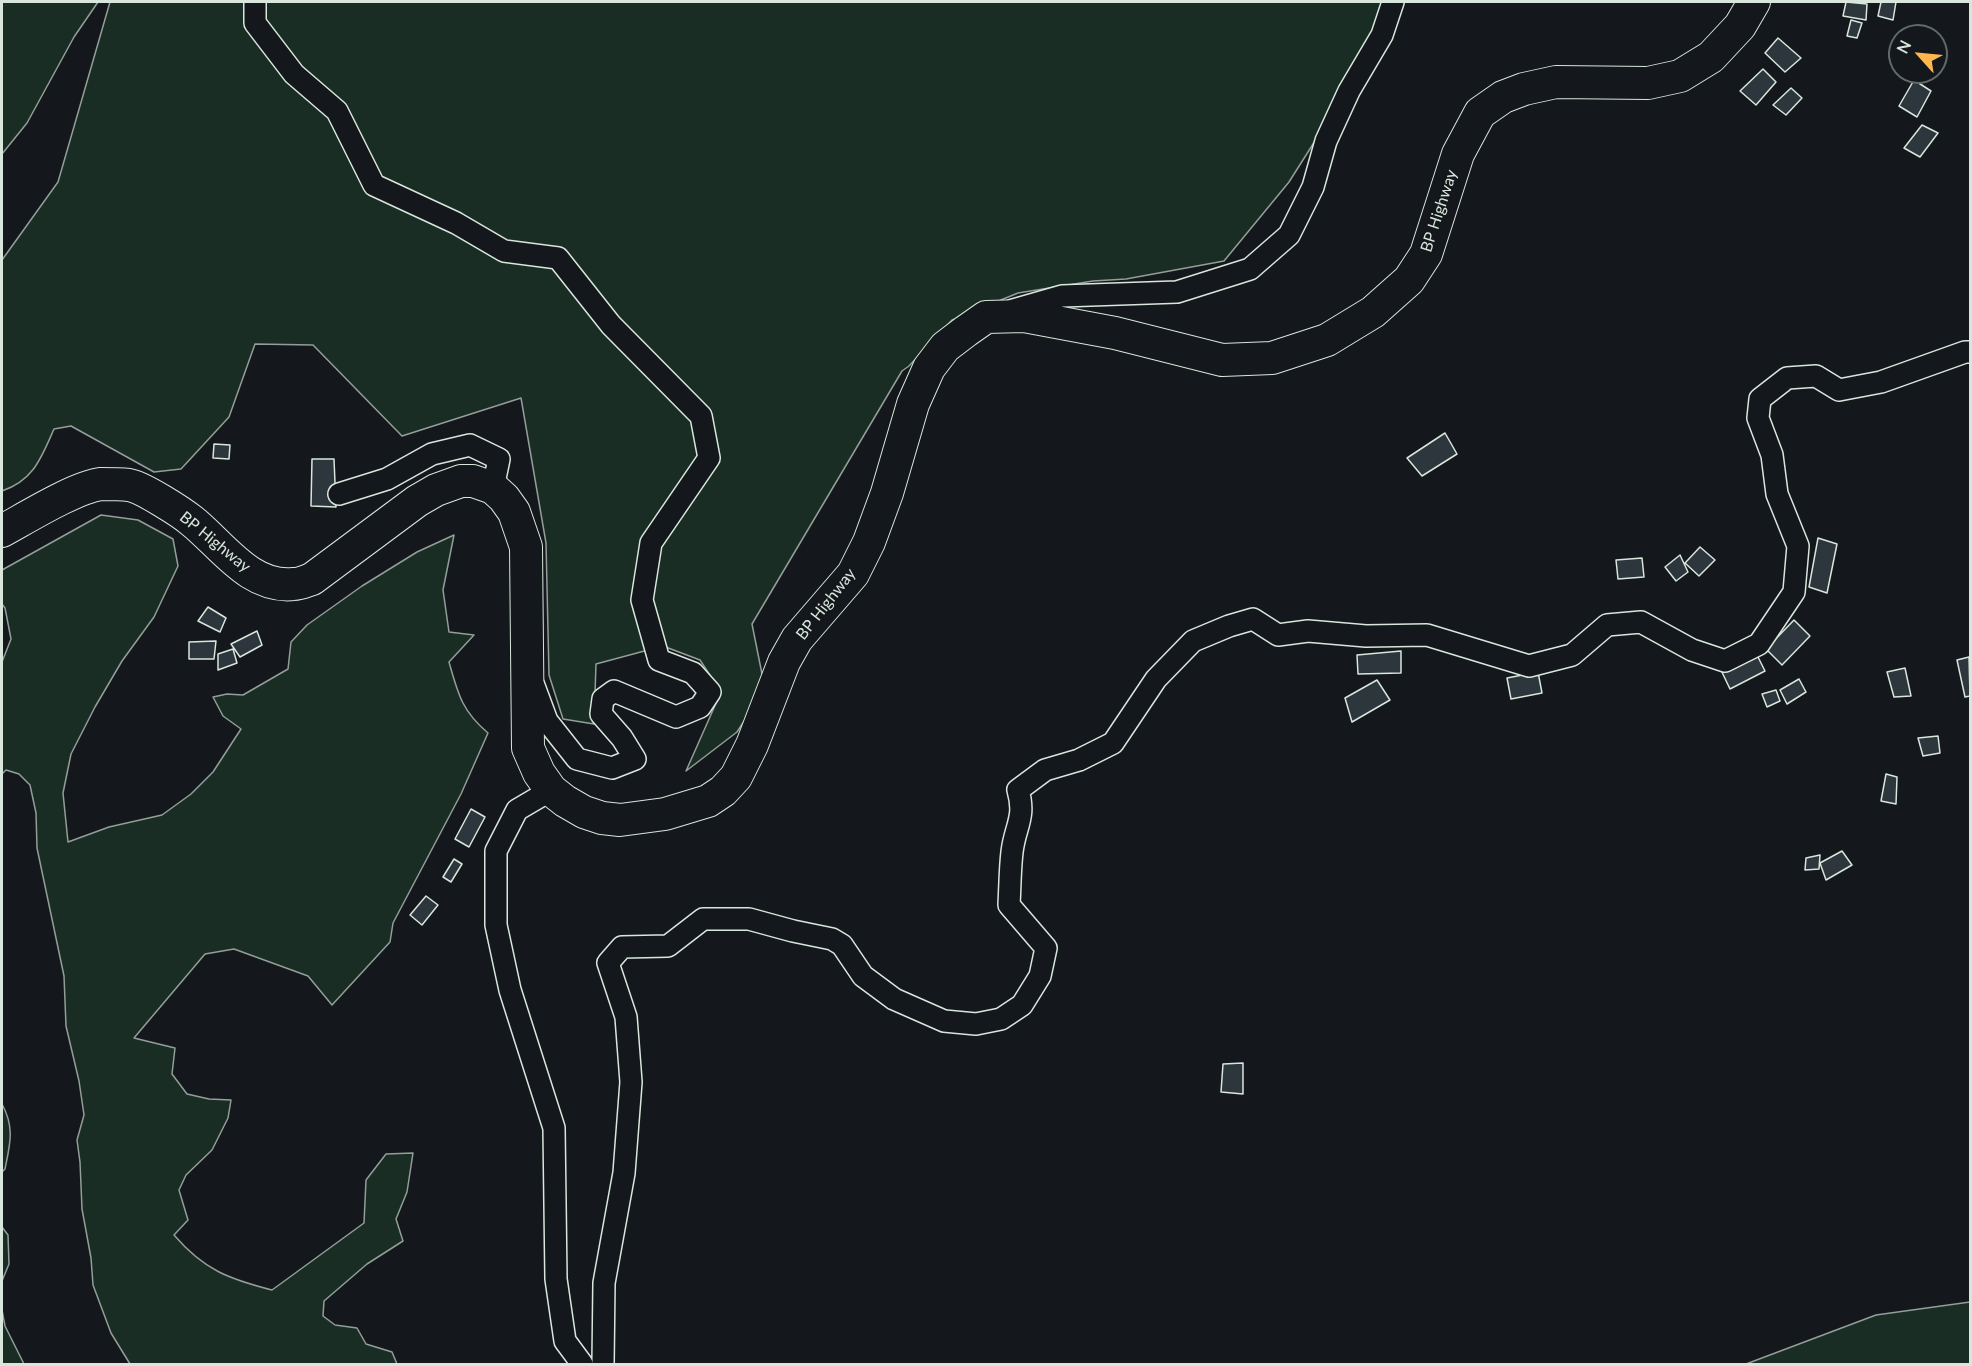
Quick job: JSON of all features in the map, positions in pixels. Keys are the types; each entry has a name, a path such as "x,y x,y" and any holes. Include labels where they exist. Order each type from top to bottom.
{"highway":[{"name":"BP Highway","path":"2,531 72,494 99,484 130,485 192,520 236,562 261,577 277,583 295,584 312,579 417,501 436,490 461,481 473,481 493,488 514,512 526,547 528,748 539,773 551,790 565,801 584,812 602,818 620,820 665,814 708,801 723,791 736,777 752,745 784,662 797,639 853,573 869,542 887,493 913,404 930,368 945,347 986,317 1024,316 1104,331 1222,360 1272,358 1327,340 1374,312 1409,280 1426,254 1458,154 1480,113 1503,97 1524,89 1556,82 1648,83 1680,76 1711,57 1740,26 1754,2"}],"street":[{"path":"255,2 255,23 294,74 337,111 374,185 456,223 504,251 558,258 611,325 700,416 709,458 651,543 642,600 659,660 693,673 711,692 700,707 676,717 614,690 603,699 600,714 622,738 635,759 612,768 577,759 547,722 528,667"},
{"path":"986,317 1062,296 1177,292 1250,269 1290,235 1313,187 1326,141 1349,91 1382,35 1393,2"},
{"path":"603,1365 604,1283 624,1173 631,1082 626,1017 608,963 622,947 668,946 703,919 748,919 832,939 843,945 863,976 894,999 915,1010 944,1021 976,1024 1001,1019 1022,1005 1040,976 1046,948 1009,905 1012,850 1022,805 1018,790 1045,770 1079,760 1113,742 1156,679 1193,641 1229,626 1253,620 1278,635 1308,631 1366,636 1427,635 1529,666 1572,655 1607,625 1641,622 1692,651 1725,660 1759,644 1794,591 1798,546 1777,494 1772,455 1758,418 1760,399 1787,378 1816,376 1839,390 1881,382 1965,352 1971,352"},
{"path":"339,494 387,479 432,454 470,445 499,459 493,488"},
{"path":"551,790 517,810 496,851 496,925 510,990 554,1128 556,1279 565,1341 582,1365"}],"green space":[{"path":"2,2 98,2 74,37 27,123 2,154"},
{"path":"110,2 1391,2 1370,54 1289,182 1224,261 1126,279 1093,281 1018,293 952,320 902,371 752,624 765,689 737,732 686,771 721,692 700,660 663,646 596,664 594,724 563,719 549,675 546,543 521,398 402,436 313,345 255,344 229,417 181,469 154,472 71,426 54,429 35,467 22,481 2,491 2,260 58,182"},
{"path":"101,515 138,520 173,539 178,566 154,617 122,661 71,754 63,793 68,842 109,827 162,815 191,794 213,772 241,729 223,716 213,697 227,694 243,695 288,669 291,642 307,625 362,586 417,552 454,535 443,590 449,632 474,635 449,662 462,701 472,717 488,733 461,794 393,923 390,942 332,1005 308,976 234,949 205,954 134,1038 175,1048 172,1074 187,1094 209,1099 231,1100 228,1118 212,1150 186,1175 179,1190 188,1220 174,1235 196,1257 230,1277 272,1290 364,1223 366,1180 386,1154 413,1153 407,1192 396,1219 403,1241 367,1264 324,1301 323,1316 335,1325 357,1328 366,1344 392,1352 397,1364 130,1364 111,1333 93,1285 91,1258 82,1209 77,1140 84,1115 79,1081 66,1026 64,976 37,848 36,813 30,785 19,774 6,770 2,774 2,662 11,639 5,608 2,604 2,570"},
{"path":"2,1104 9,1121 10,1136 5,1169 2,1172"},
{"path":"2,1227 8,1235 9,1264 2,1281"},
{"path":"1970,1302 1970,1364 1746,1364 1876,1315"},
{"path":"2,1310 5,1326 24,1364 2,1364"}],"building":[{"path":"1846,2 1867,4 1866,20 1843,16"},
{"path":"1881,2 1896,2 1893,20 1878,16"},
{"path":"1851,20 1862,23 1857,38 1847,36"},
{"path":"1778,38 1801,58 1785,72 1765,53"},
{"path":"1763,69 1776,82 1756,105 1740,91"},
{"path":"1912,84 1920,84 1931,91 1917,117 1899,106"},
{"path":"1791,88 1802,98 1786,115 1773,105"},
{"path":"1922,125 1938,133 1920,157 1904,148"},
{"path":"1445,433 1457,454 1422,476 1407,458"},
{"path":"214,444 230,445 229,459 213,458"},
{"path":"312,459 334,459 336,507 311,506"},
{"path":"1818,538 1837,544 1827,593 1809,587"},
{"path":"1700,547 1715,560 1699,576 1685,563"},
{"path":"1680,555 1688,572 1676,581 1665,567"},
{"path":"1642,558 1644,577 1618,579 1616,560"},
{"path":"208,607 226,618 220,632 198,621"},
{"path":"1794,620 1810,636 1782,665 1766,649"},
{"path":"257,631 262,645 240,657 231,644"},
{"path":"216,641 214,659 189,659 189,642"},
{"path":"233,649 237,663 218,670 218,654"},
{"path":"1401,651 1401,673 1358,674 1357,655"},
{"path":"1755,651 1765,671 1730,689 1720,668"},
{"path":"1969,657 1970,696 1965,697 1957,660"},
{"path":"1905,668 1911,696 1894,697 1887,672"},
{"path":"1538,672 1542,693 1511,699 1507,678"},
{"path":"1799,679 1806,692 1787,704 1780,690"},
{"path":"1377,680 1390,700 1352,722 1345,698"},
{"path":"1776,690 1780,701 1767,707 1762,694"},
{"path":"1938,736 1940,753 1923,756 1918,738"},
{"path":"1886,774 1897,777 1896,804 1881,801"},
{"path":"471,809 485,817 469,847 455,839"},
{"path":"1842,851 1852,865 1826,880 1820,863"},
{"path":"1820,855 1819,869 1805,870 1806,858"},
{"path":"454,859 462,864 451,882 443,877"},
{"path":"426,896 438,905 422,925 410,915"},
{"path":"1243,1063 1243,1094 1221,1092 1223,1064"}]}
